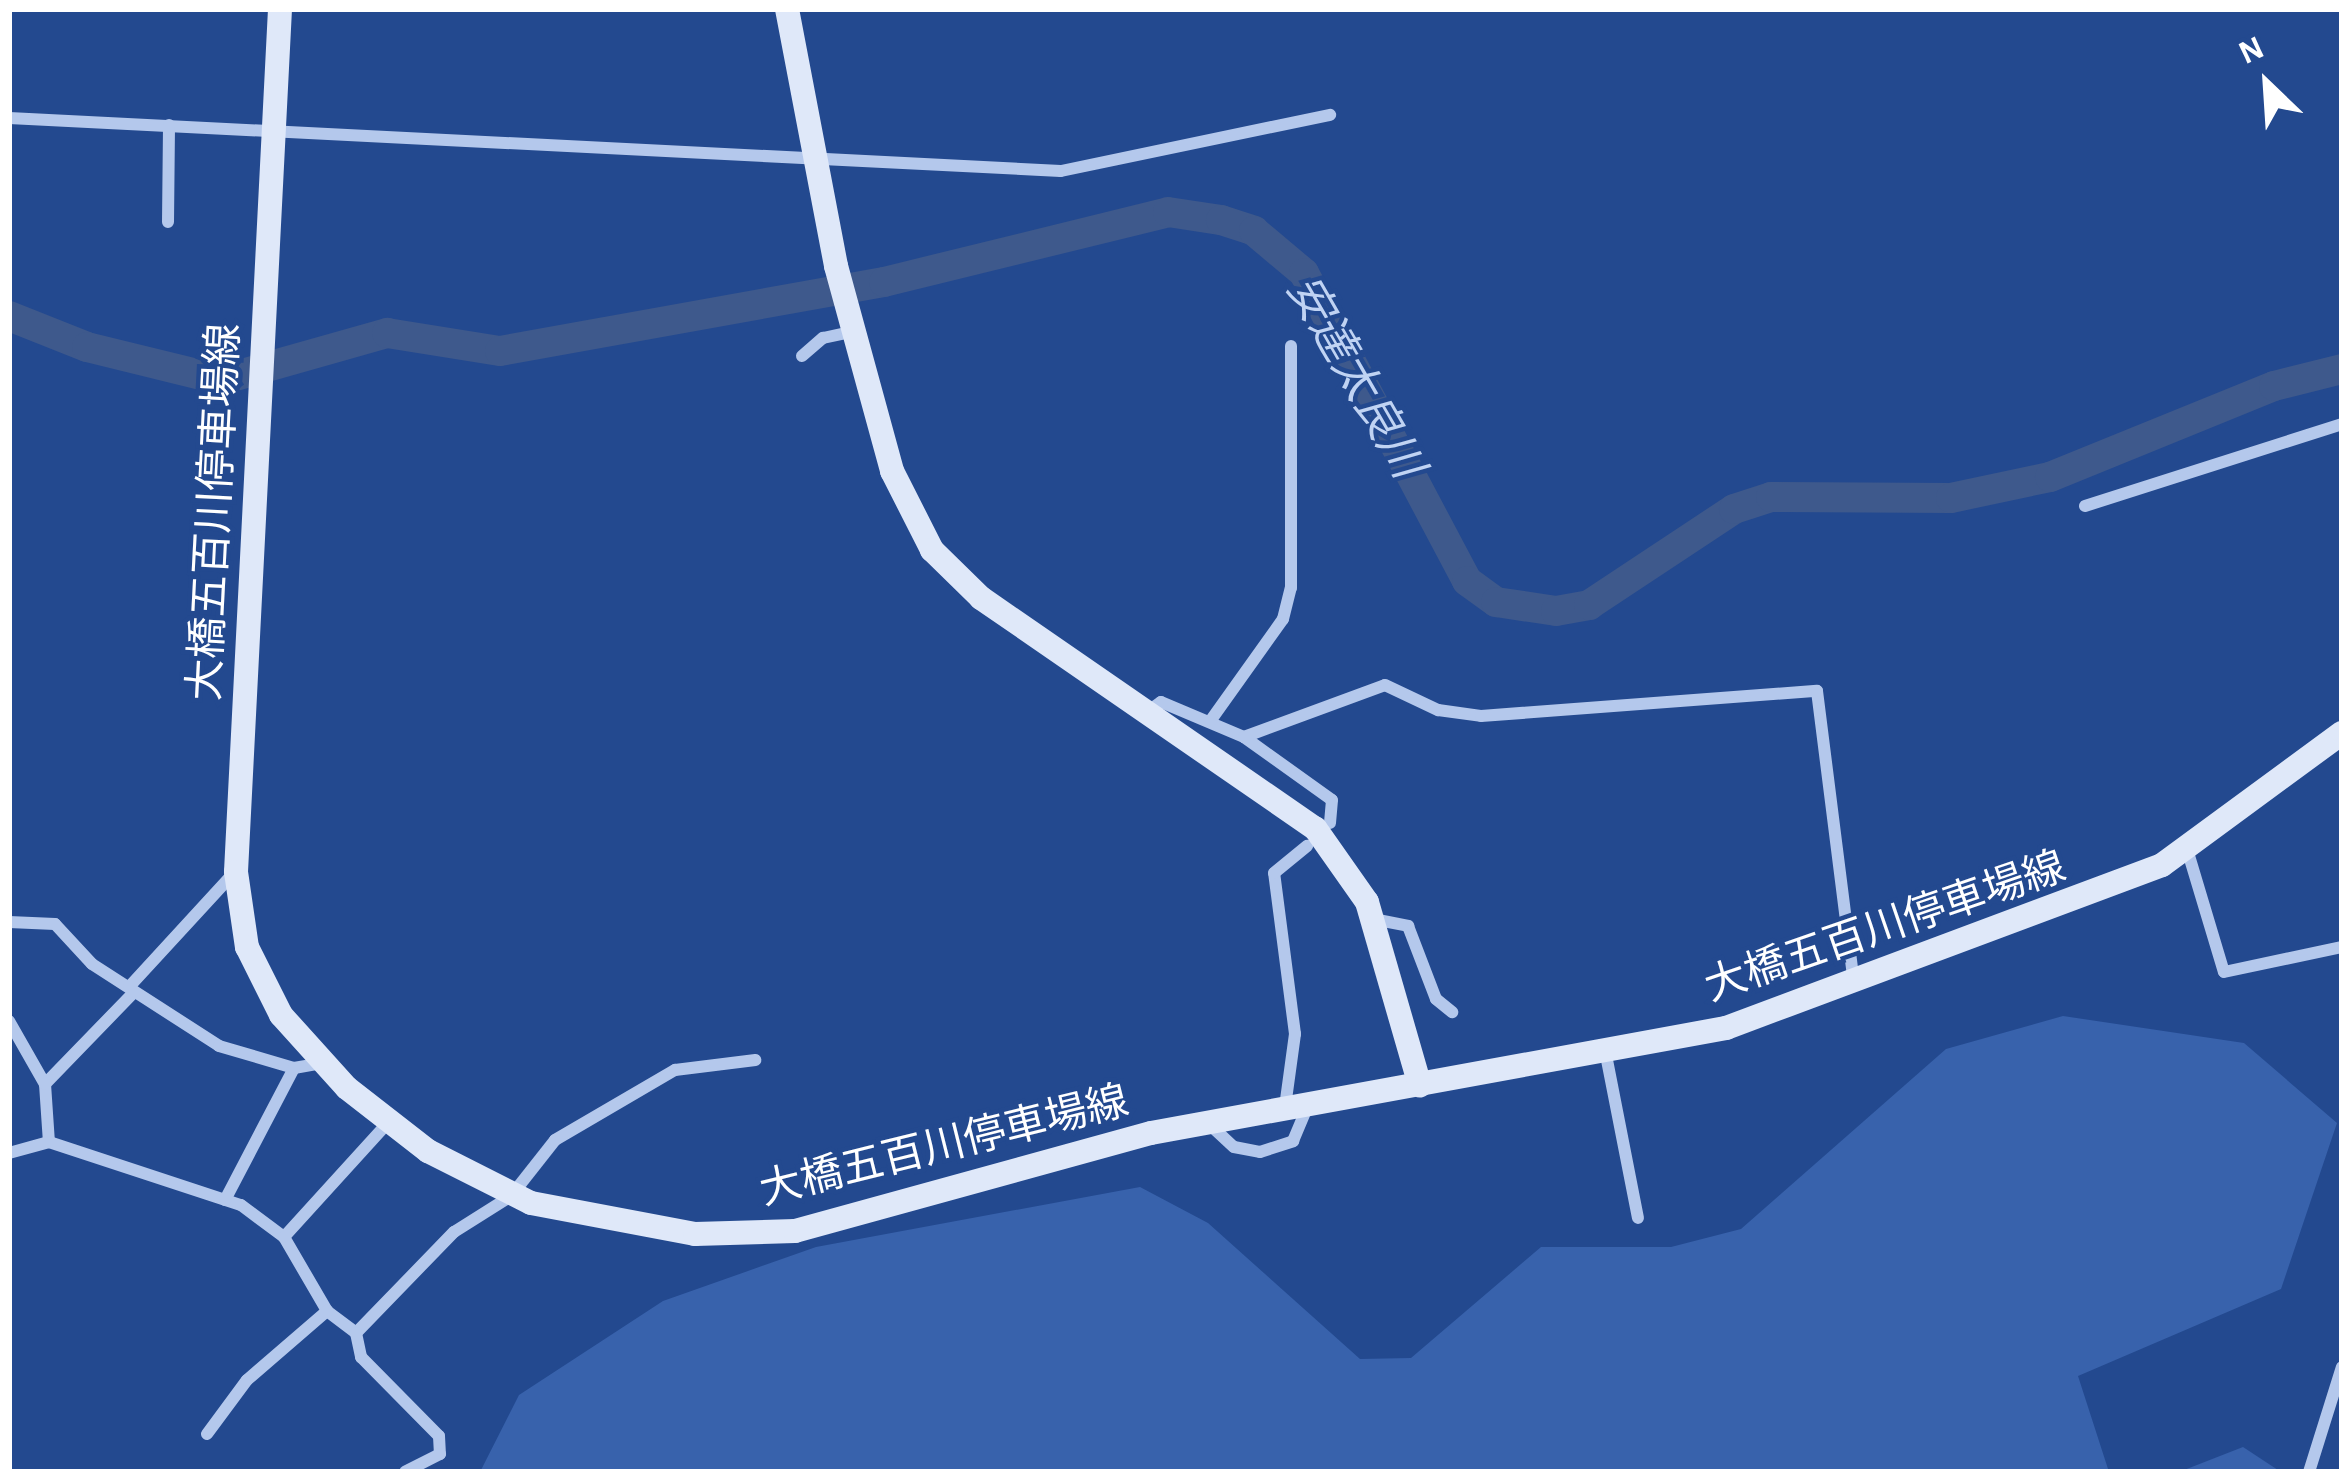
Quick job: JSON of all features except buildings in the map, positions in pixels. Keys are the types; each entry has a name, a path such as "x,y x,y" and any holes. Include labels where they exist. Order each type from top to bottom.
{"main road":[{"name":"大橋五百川停車場線","path":"280,9 236,872 258,976 320,1064 387,1124 512,1196 694,1234 795,1231 1208,1122 1606,1055 1854,983 2104,892 2187,849 2342,734"},
{"path":"787,9 820,156 836,266 892,471 932,550 981,598 1293,807 1339,855 1373,920 1420,1086"}],"street":[{"path":"9,118 1061,170 1330,116"},
{"path":"169,222 170,125"},
{"path":"802,356 823,338 854,326"},
{"path":"1211,719 1283,619 1291,588 1291,346"},
{"path":"2085,506 2342,424"},
{"path":"1244,737 1385,685 1438,710 1481,716 1817,691 1854,983"},
{"path":"1147,712 1161,702 1211,719 1244,737 1333,800 1330,823"},
{"path":"1208,1122 1234,1147 1260,1152 1293,1141 1295,1034 1274,874 1306,846"},
{"path":"2187,849 2224,972 2342,947"},
{"path":"45,1084 236,872"},
{"path":"1373,920 1408,926 1436,999 1453,1012"},
{"path":"9,922 55,924 131,989 219,1046 294,1068 320,1064"},
{"path":"9,1021 45,1084 49,1142"},
{"path":"1606,1055 1638,1218"},
{"path":"356,1333 454,1232 512,1196 538,1152 662,1077 714,1059 755,1060"},
{"path":"224,1200 294,1068"},
{"path":"284,1238 387,1124"},
{"path":"9,1153 49,1142 224,1200 284,1238 327,1311 356,1333 361,1358 439,1436 440,1454 405,1472"},
{"path":"207,1434 247,1380 327,1311"},
{"path":"2309,1472 2342,1367"}],"shaded area":[{"path":"2063,1016 2244,1043 2337,1123 2281,1289 2078,1376 2109,1472 480,1472 519,1395 663,1301 816,1247 1140,1187 1208,1223 1360,1359 1411,1358 1541,1247 1671,1247 1741,1229 1946,1049"},
{"path":"2243,1447 2281,1472 2179,1472"}],"waterway":[{"name":"安達太良川","path":"9,316 87,347 221,380 387,333 500,351 884,282 1168,212 1221,220 1254,231 1304,273 1467,581 1496,602 1556,611 1589,605 1734,509 1771,497 1951,498 2050,477 2274,386 2342,369"}]}
